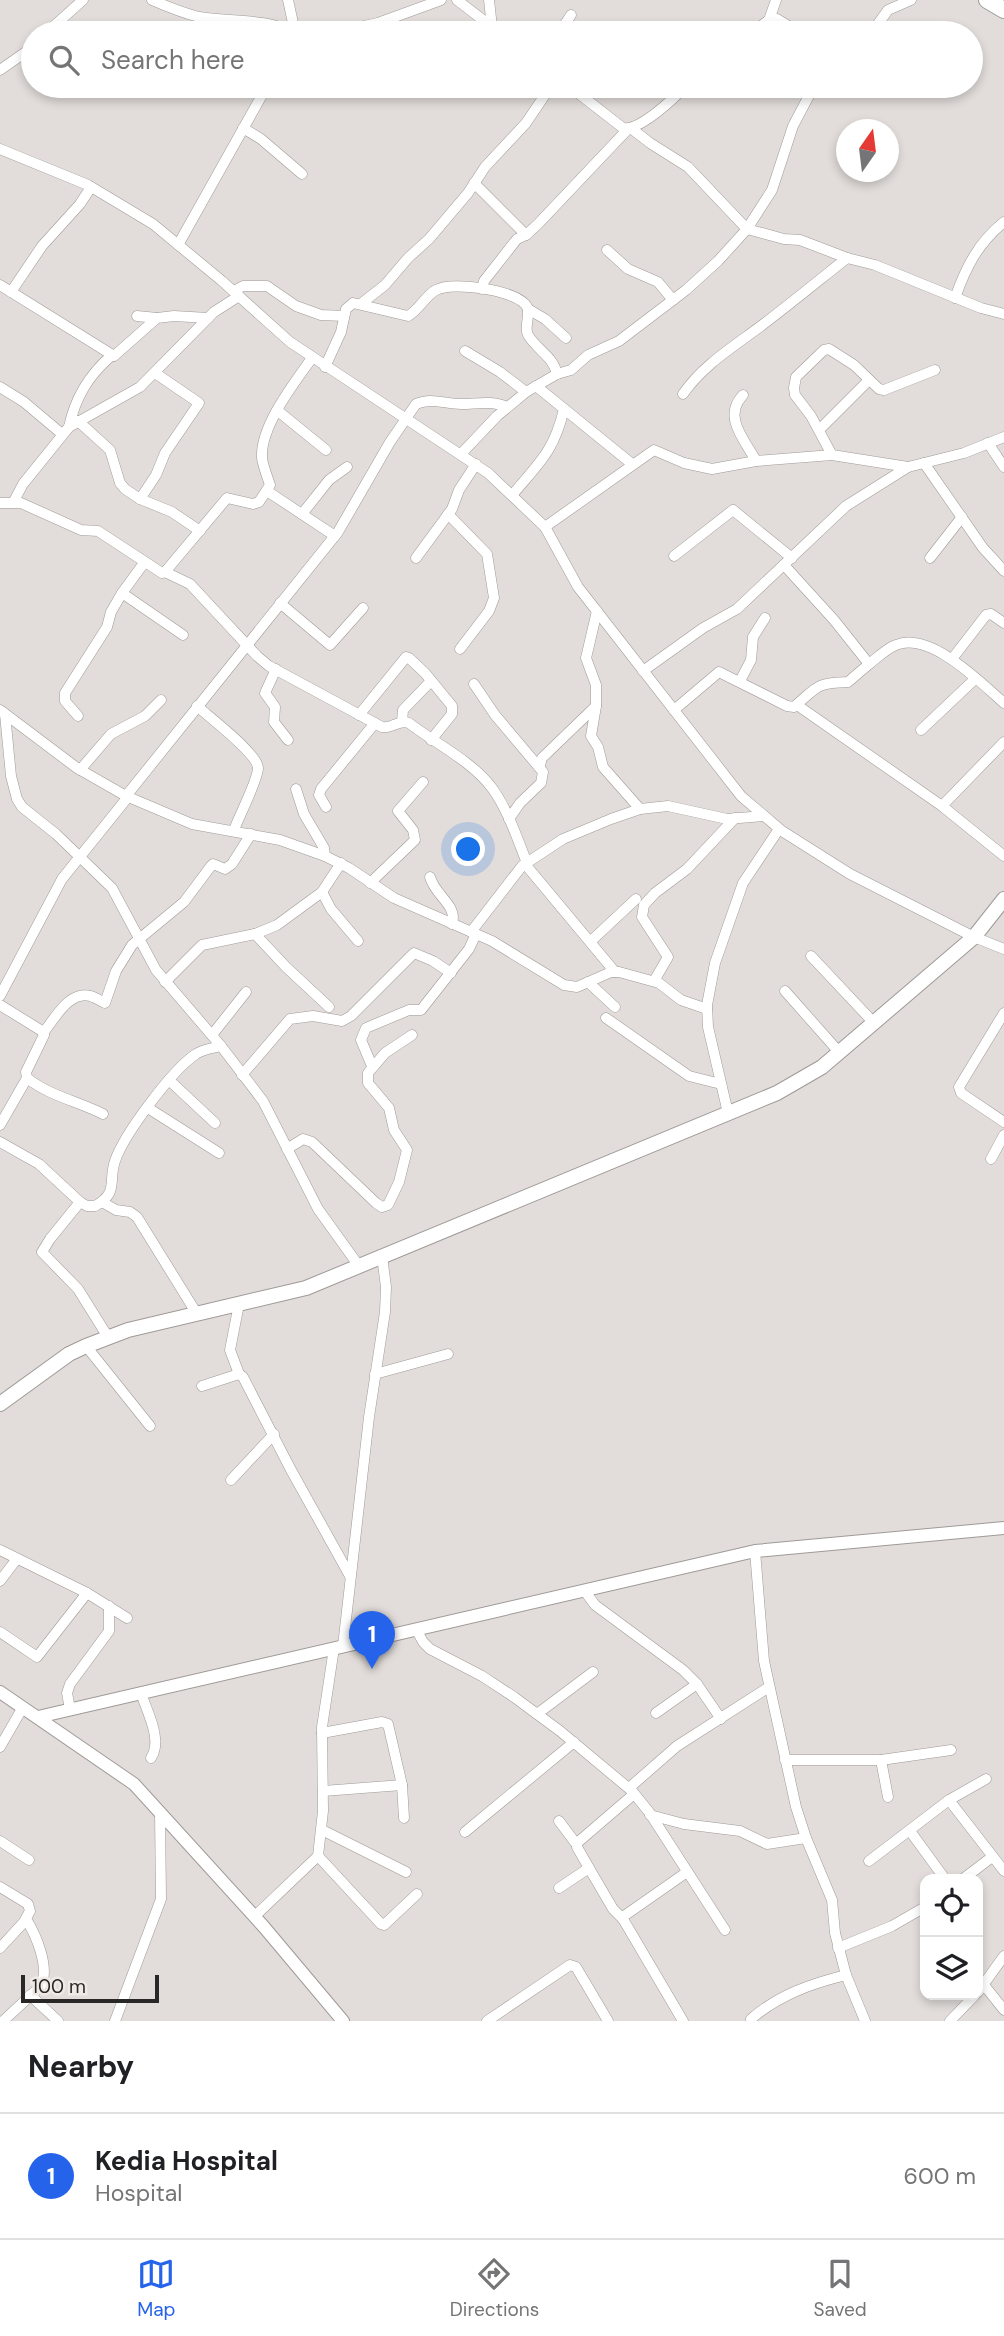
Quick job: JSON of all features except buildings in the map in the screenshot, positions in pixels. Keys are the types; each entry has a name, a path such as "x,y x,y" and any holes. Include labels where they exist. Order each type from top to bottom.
{"main road":[{"path":"987,0 1004,10"},
{"path":"0,1404 69,1354 108,1337 306,1288 777,1093 822,1067 874,1023 974,937 1004,898"}],"street":[{"path":"60,21 83,0"},
{"path":"152,0 201,17 238,21"},
{"path":"288,0 293,21"},
{"path":"383,21 441,0"},
{"path":"457,0 484,21"},
{"path":"489,0 494,21"},
{"path":"776,0 769,20 782,21"},
{"path":"880,21 888,10 911,0"},
{"path":"566,21 570,15"},
{"path":"0,70 21,55"},
{"path":"178,244 260,98"},
{"path":"362,303 385,285 424,244 490,161 526,123 543,98"},
{"path":"584,98 623,128 630,129 688,167 747,229 784,239 800,240 847,258 876,265 955,298 1004,314"},
{"path":"482,289 484,281 513,243 526,235 554,209 630,129 649,118 673,98"},
{"path":"461,454 507,407 526,392 557,374 571,370 588,355 619,341 718,261 747,229 772,190 793,126 808,98"},
{"path":"243,128 261,139 302,174"},
{"path":"2,153 91,187 153,224 290,342 476,464 513,494 545,527 578,587 741,796 779,829 850,874 974,937 1004,949"},
{"path":"474,183 526,235"},
{"path":"11,292 42,246 80,204 91,187"},
{"path":"955,298 967,265 988,237 1004,222"},
{"path":"607,250 628,269 658,282 673,300"},
{"path":"683,394 708,365 847,258"},
{"path":"0,285 111,356 117,356 157,318"},
{"path":"14,501 23,484 70,428 131,394 243,286 267,286 296,306 321,315 344,316"},
{"path":"325,367 341,332 349,305 357,302 408,316 436,290 452,286 512,296 526,304 528,335 553,362 557,374"},
{"path":"528,309 545,319 565,338"},
{"path":"138,316 208,318"},
{"path":"832,455 806,408 795,395 794,383 796,377 827,349 854,365 879,389 884,390 935,370"},
{"path":"465,351 526,392"},
{"path":"70,428 75,402 99,366 111,356"},
{"path":"165,572 227,498 256,504 267,491 270,485 262,456 267,433 312,358"},
{"path":"140,499 156,475 165,453 199,403 155,373"},
{"path":"819,430 869,380"},
{"path":"536,386 632,464"},
{"path":"0,387 110,450 120,483 140,499 172,512 200,531"},
{"path":"743,396 735,406 734,422 756,461"},
{"path":"0,996 62,879 197,706 335,536 415,404 430,400 460,404 495,403 507,407"},
{"path":"513,494 551,449 564,409"},
{"path":"278,411 326,450"},
{"path":"643,671 703,628 737,609 846,506 908,467 964,453 1004,437"},
{"path":"988,443 1004,467"},
{"path":"545,527 654,450 684,463 712,469 756,461 832,455 908,467"},
{"path":"925,463 983,548 1004,571"},
{"path":"415,558 448,514 459,490 476,464"},
{"path":"302,514 328,480 347,467"},
{"path":"267,491 335,536"},
{"path":"0,503 14,501 81,530 98,531 144,563 190,584 257,656 276,670 375,723 389,728 402,722 409,723 481,776 492,788 509,819 526,864 615,972"},
{"path":"674,556 733,510 788,561 869,664"},
{"path":"448,514 487,554 494,598 489,611 460,649"},
{"path":"930,558 962,517"},
{"path":"78,716 65,701 65,693 107,627 121,593 144,563"},
{"path":"121,593 183,635"},
{"path":"280,603 330,645 363,608"},
{"path":"597,611 586,658 596,685 591,736 598,747 603,767 640,809"},
{"path":"952,659 986,615 991,614 1004,623"},
{"path":"740,681 751,660 753,637 765,618"},
{"path":"674,710 719,672 794,707 820,685 826,682 848,682 896,645 908,643 923,644 952,659 1004,703"},
{"path":"359,715 406,657 413,659 453,710 452,715 431,740"},
{"path":"276,670 265,695 275,706 274,722 288,740"},
{"path":"921,730 975,679"},
{"path":"402,722 404,710 431,681"},
{"path":"474,684 495,715 540,765 543,772 541,783 520,803 509,819"},
{"path":"80,770 111,734 145,716 161,699"},
{"path":"797,705 942,806 1004,856"},
{"path":"197,706 257,762 257,775 234,830"},
{"path":"540,765 542,758 596,706"},
{"path":"3,712 80,770 127,797 192,824 280,840 325,856 341,863 394,898 492,942 564,985 577,987 615,972 654,981 667,987 681,1000 707,1009"},
{"path":"3,712 12,776 17,799 22,807 56,834 112,888 165,982 221,1045 263,1101 318,1209 359,1266"},
{"path":"326,807 320,795 321,789 375,723"},
{"path":"942,806 1004,742"},
{"path":"370,883 415,840 413,830 398,811 423,782"},
{"path":"296,789 304,814 324,848 325,856"},
{"path":"372,1066 361,1040 366,1028 409,1010 421,1010 469,949 474,933 526,864 563,839 640,809 668,806 727,819 764,816"},
{"path":"654,981 668,957 642,917 644,905 663,886 687,869 736,818"},
{"path":"728,1113 708,1027 707,1009 715,963 743,883 779,829"},
{"path":"0,1125 27,1078 26,1072 43,1033 68,1002 87,995 105,1003 119,965 138,938 184,902 213,864 226,869 232,864 251,834"},
{"path":"165,982 202,945 255,934 277,925 321,892 341,863"},
{"path":"430,877 434,888 454,911 452,924"},
{"path":"321,892 331,909 358,941"},
{"path":"591,941 636,899"},
{"path":"255,934 328,1007"},
{"path":"242,1075 290,1019 313,1016 342,1021 351,1016 414,953 451,973"},
{"path":"811,956 874,1023"},
{"path":"0,968 11,975"},
{"path":"588,982 615,1007"},
{"path":"785,991 839,1052"},
{"path":"212,1035 246,992"},
{"path":"0,1005 43,1033"},
{"path":"1004,1013 959,1087 961,1093 1004,1122"},
{"path":"606,1018 689,1076 721,1084"},
{"path":"287,1149 303,1139 312,1142 376,1203 382,1207 388,1205 399,1182 407,1150 394,1130 389,1108 368,1083 368,1073 385,1054 412,1035"},
{"path":"0,1142 39,1164 80,1202 95,1206 109,1195 115,1160 148,1108 194,1055 221,1045"},
{"path":"27,1078 61,1098 78,1101 103,1114"},
{"path":"170,1080 215,1123"},
{"path":"148,1108 219,1153"},
{"path":"990,1159 1004,1135"},
{"path":"80,1202 42,1252 78,1289 108,1337"},
{"path":"102,1202 137,1217 197,1314"},
{"path":"254,1917 318,1856 322,1830 322,1733 351,1576 386,1287 382,1256"},
{"path":"239,1304 230,1350 239,1374 351,1576"},
{"path":"86,1346 150,1426"},
{"path":"375,1374 448,1354"},
{"path":"202,1386 239,1374"},
{"path":"231,1480 274,1434"},
{"path":"38,1717 755,1551 1004,1528"},
{"path":"0,1550 87,1593 128,1618"},
{"path":"755,1551 764,1661 785,1760 806,1838 832,1900 838,1948 846,1975 865,2021"},
{"path":"0,1581 16,1560"},
{"path":"584,1590 595,1605 665,1656 697,1684 721,1719"},
{"path":"0,1632 37,1657 87,1593"},
{"path":"70,1709 67,1693 70,1684 109,1630 109,1606"},
{"path":"416,1629 430,1648 482,1676 537,1714 575,1742 631,1791 650,1815 724,1930"},
{"path":"537,1714 593,1672"},
{"path":"656,1713 697,1684"},
{"path":"577,1845 677,1746 769,1687"},
{"path":"0,1692 134,1784 254,1917 334,2018"},
{"path":"141,1693 156,1740 156,1751 151,1758"},
{"path":"0,1747 23,1707"},
{"path":"322,1733 386,1723 388,1725 402,1785 404,1818"},
{"path":"464,1832 575,1742"},
{"path":"785,1760 881,1760 951,1750"},
{"path":"881,1760 888,1797"},
{"path":"869,1861 949,1800 986,1779"},
{"path":"323,1791 402,1785"},
{"path":"949,1800 1004,1871"},
{"path":"115,2021 161,1899 160,1812"},
{"path":"650,1815 684,1824 740,1831 767,1844 806,1838"},
{"path":"559,1821 577,1845 613,1909 623,1919 683,2021"},
{"path":"322,1830 406,1872"},
{"path":"910,1831 941,1874"},
{"path":"0,1841 29,1860"},
{"path":"318,1856 384,1925 417,1894"},
{"path":"970,1874 992,1857"},
{"path":"559,1888 589,1868"},
{"path":"623,1919 687,1872"},
{"path":"0,1887 28,1904 30,1911 0,1948"},
{"path":"838,1948 871,1935 920,1910"},
{"path":"3,2021 41,1986 44,1976 37,1940 26,1919"},
{"path":"983,1985 1004,1956"},
{"path":"486,2021 570,1965 576,1967 608,2021"},
{"path":"751,2019 765,2007 789,1994 846,1975"},
{"path":"983,1994 1004,2010"},
{"path":"30,1995 58,2021"},
{"path":"950,2021 970,2000"}],"place":[{"name":"Kedia Hospital","path":"372,1669"}]}
